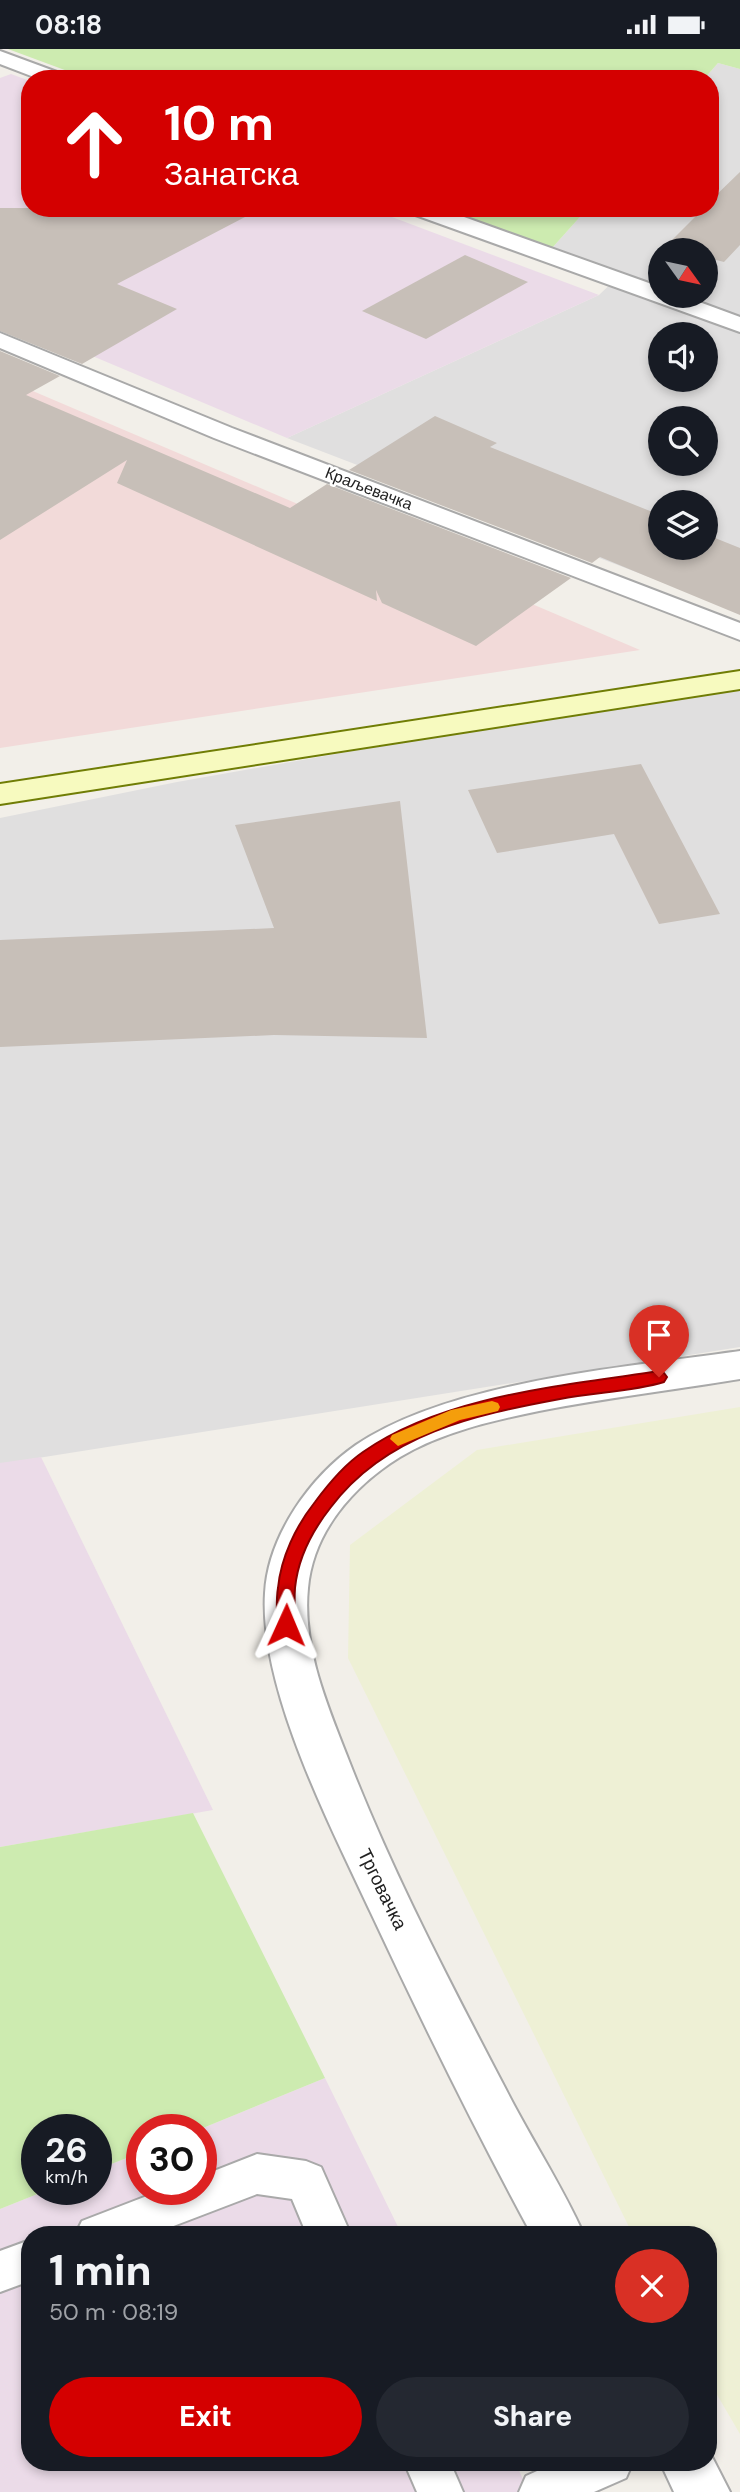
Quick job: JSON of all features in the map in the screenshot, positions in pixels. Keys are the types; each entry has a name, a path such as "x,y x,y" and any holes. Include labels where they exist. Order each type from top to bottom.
{"main road":[{"path":"0,794 740,680"}],"street":[{"name":"Трговачка","path":"554,2226 467,2064 348,1817 291,1661 286,1625 286,1587 293,1556 309,1523 338,1484 368,1457 433,1423 457,1415 561,1392 740,1365"},
{"path":"691,2471 703,2492"}],"lane":[{"path":"0,57 34,70"},
{"path":"443,217 648,290"},
{"path":"695,308 740,325"},
{"name":"Краљевачка","path":"0,340 223,433 740,632"},
{"path":"121,2226 257,2174 306,2181 325,2226"},
{"path":"0,2271 21,2263"},
{"path":"431,2471 440,2492"},
{"path":"541,2492 589,2471"}],"shaded area":[{"path":"718,63 740,69 740,612 287,438 599,295 622,273 552,248 580,217 719,217 719,70 712,70"},
{"path":"11,74 21,78 21,217 392,217 599,295 287,438 0,317 0,78"},
{"path":"0,377 640,650 0,748"},
{"path":"740,683 740,1347 0,1464 0,818 177,782"},
{"path":"41,1457 213,1810 0,1847 0,1463"},
{"path":"325,2078 398,2226 21,2226 21,2471 519,2471 529,2492 0,2492 0,2209 21,2201 21,2205 112,2205 112,2164 126,2158 126,2205 217,2205 217,2122"}],"green space":[{"path":"8,49 740,49 740,69 718,63 712,70 65,70"},
{"path":"467,217 580,217 552,248"},
{"path":"740,1407 740,2434 717,2395 717,2226 629,2226 348,1658 350,1545 477,1450"},
{"path":"193,1813 325,2078 217,2122 217,2114 126,2114 126,2158 112,2164 112,2114 21,2114 21,2201 0,2209 0,1847"}],"building":[{"path":"740,172 740,245 724,262 718,260 718,238 674,238 695,217 719,217 719,192"},
{"path":"0,208 21,208 21,217 245,217 117,284 177,309 82,364 0,331"},
{"path":"465,255 528,282 426,339 362,311"},
{"path":"0,351 60,376 26,395 290,508 327,484 571,578 476,646 382,603 376,590 377,601 117,483 127,460 0,540"},
{"path":"435,416 497,443 490,447 648,510 648,560 718,560 718,539 740,548 740,615 600,557 592,563 349,470"},
{"path":"641,764 720,914 659,924 614,834 497,853 468,790"},
{"path":"400,801 427,1038 274,1035 0,1047 0,940 274,928 235,825"}],"slow traffic":[{"path":"398,1439 433,1423 492,1407"}],"route":[{"path":"286,1625 286,1587 293,1556 309,1523 338,1484 368,1457 399,1439 457,1415 561,1392 659,1377"}]}
